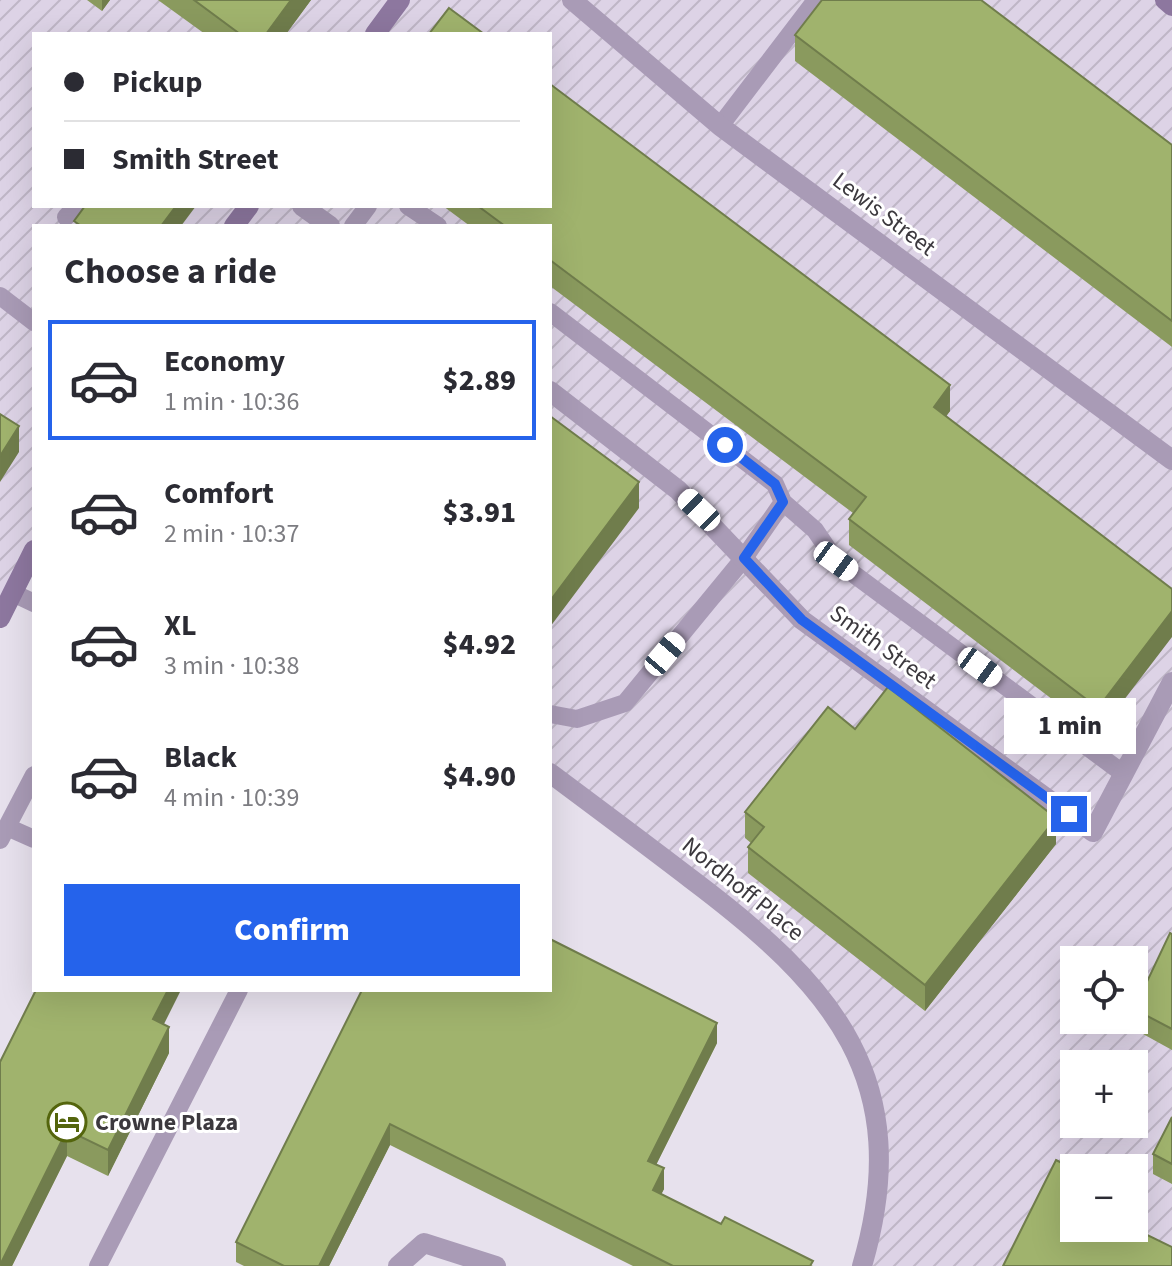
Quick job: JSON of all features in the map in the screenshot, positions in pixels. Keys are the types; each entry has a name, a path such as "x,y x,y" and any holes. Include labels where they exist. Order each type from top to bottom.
{"street":[{"path":"376,32 400,0"},
{"name":"Lewis Street","path":"572,0 720,126 1172,460"},
{"path":"1165,0 1172,6"},
{"path":"305,208 327,224"},
{"name":"Smith Street","path":"552,393 678,490 802,620 1093,832 1124,774"},
{"path":"0,618 32,554"},
{"path":"1124,774 1172,682"},
{"name":"Nordhoff Place","path":"552,774 754,926 796,966 838,1018 867,1079 879,1161 874,1217 862,1266"},
{"path":"398,1266 424,1243 496,1266"}],"lane":[{"path":"720,126 816,0"},
{"path":"411,208 435,224"},
{"path":"0,296 32,320"},
{"path":"552,314 775,484 783,502 815,530 836,561 1124,774"},
{"path":"552,714 577,719 625,703 744,558 783,502"},
{"path":"13,593 32,602"},
{"path":"32,779 3,833 32,839"},
{"path":"98,1266 238,992"}],"shaded area":[{"path":"0,0 1165,0 1172,6 1172,1266 862,1266 874,1217 867,1079 796,966 552,775 552,224 32,224 32,554 0,618"}],"building":[{"path":"194,0 291,0 267,32 237,32"},
{"path":"822,0 981,0 1172,145 1172,321 795,35"},
{"path":"449,8 481,32 431,32"},
{"path":"552,86 950,385 934,407 1172,589 1172,611 1098,708 849,519 866,497 552,262 552,224 502,224 481,208 552,208"},
{"path":"84,208 174,208 162,224 78,224 74,221"},
{"path":"0,414 19,426 0,456"},
{"path":"552,417 639,482 552,598"},
{"path":"888,687 1056,818 925,985 748,847 764,827 745,812 828,707 855,729"},
{"path":"1172,934 1172,1029 1148,1016 1148,979"},
{"path":"552,940 717,1023 648,1161 664,1168 653,1190 721,1224 725,1217 813,1261 810,1266 673,1266 390,1124 319,1266 284,1266 236,1242 361,992 552,992"},
{"name":"Crowne Plaza","path":"35,992 167,992 153,1019 169,1027 108,1150 67,1130 0,1265 0,1062"},
{"path":"1172,1117 1172,1164 1153,1154"},
{"path":"1056,1160 1060,1162 1060,1242 1148,1242 1148,1235 1172,1247 1172,1266 1003,1266"}],"place":[{"name":"Crowne Plaza","path":"67,1122"}],"route":[{"path":"725,445 775,484 783,502 744,558 762,581 802,620 1069,814"}]}
